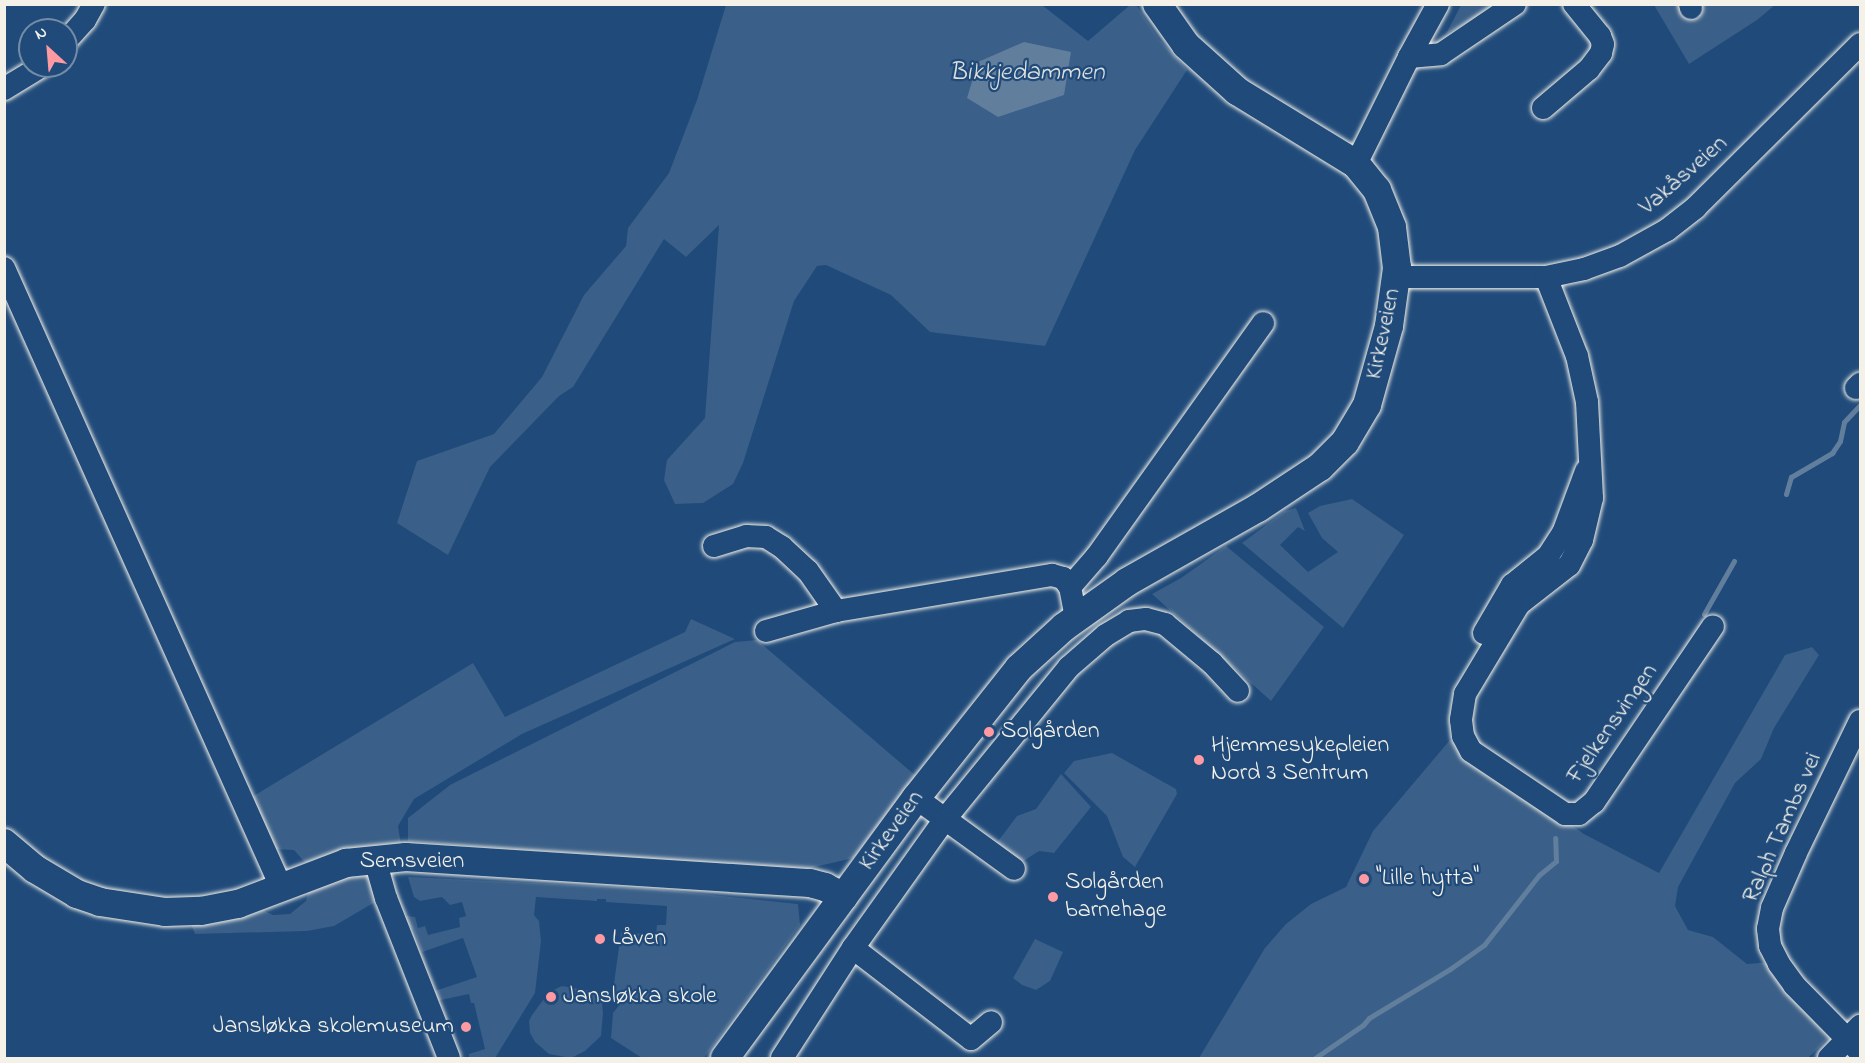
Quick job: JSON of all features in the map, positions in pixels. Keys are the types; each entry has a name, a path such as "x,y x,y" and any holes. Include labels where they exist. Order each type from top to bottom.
{"main road":[{"name":"Kirkeveien","path":"725,1059 916,798 1002,686 1039,649 1076,618 1164,559 1281,494 1320,467 1339,450 1358,425 1370,396 1389,326 1397,257 1392,227 1377,190 1356,164 1237,91 1186,45 1157,4"},
{"name":"Semsveien","path":"4,843 35,869 77,894 138,910 165,912 201,911 238,904 346,863 406,857 810,884 825,887 844,897"}],"street":[{"path":"78,25 94,4"},
{"path":"1356,164 1438,4"},
{"path":"1409,57 1441,54 1515,4"},
{"path":"1543,108 1589,69 1601,53 1603,44 1600,36 1574,4"},
{"name":"Vakåsveien","path":"1396,277 1545,277 1584,269 1620,256 1667,230 1696,207 1860,44"},
{"path":"4,89 22,78"},
{"path":"4,268 281,887"},
{"name":"Fjelkensvingen","path":"1545,277 1577,356 1587,402 1593,498 1582,540 1569,565 1519,604 1465,694 1461,720 1463,736 1471,751 1565,814 1579,814 1594,802 1713,626"},
{"path":"1070,586 1097,556 1263,323"},
{"path":"1484,633 1512,585 1548,556 1563,533 1592,456"},
{"path":"714,546 753,535 772,540 808,571 836,611"},
{"path":"766,631 836,611 1052,575 1063,578 1070,586 1076,618"},
{"path":"782,1059 853,948 945,819 1069,667 1106,635 1129,621 1146,620 1165,624 1212,663 1238,691"},
{"name":"Ralph Tambs vei","path":"1856,1039 1794,985 1770,946 1768,929 1772,908 1796,853 1860,720"},
{"path":"916,798 1014,869"},
{"path":"375,860 386,897 449,1059"},
{"path":"853,948 969,1049 991,1022"},
{"path":"1829,1059 1856,1039"}],"shaded area":[{"path":"726,5 1042,5 1088,41 1130,5 1136,5 1159,39 1187,70 1135,150 1045,346 930,332 891,295 826,265 817,266 794,301 743,463 733,484 703,503 675,504 664,480 667,460 705,418 719,225 686,257 664,239 573,387 559,396 490,467 448,555 397,523 417,461 494,434 542,377 584,295 626,246 628,228 669,173 697,100"},
{"path":"1461,5 1500,5 1446,34"},
{"path":"1654,5 1775,5 1757,20 1689,64"},
{"path":"1352,499 1404,535 1343,628 1242,543 1285,511 1296,508 1305,531 1298,527 1280,545 1308,572 1338,552 1322,538 1308,513 1320,506"},
{"path":"1226,546 1324,627 1271,701 1152,594 1181,578"},
{"path":"691,619 735,639 522,734 414,799 398,826 402,851 309,867 294,850 271,849 247,800 473,663 505,717 685,632"},
{"path":"757,640 916,776 853,858 802,870 408,841 408,818 450,785 735,642"},
{"path":"1812,647 1819,655 1774,728 1761,759 1735,783 1678,887 1675,906 1688,930 1713,937 1747,964 1771,962 1830,1036 1808,1058 1199,1058 1265,948 1286,924 1311,904 1346,887 1373,831 1450,740 1584,834 1659,873 1785,655"},
{"path":"1112,753 1176,789 1177,794 1135,867 1123,857 1107,816 1064,773 1074,761"},
{"path":"1061,774 1091,807 1054,853 1039,851 1017,865 993,848 1017,816 1036,809"},
{"path":"371,873 382,898 334,926 307,931 195,934 189,919 258,908 273,915 290,914 306,901 311,880"},
{"path":"408,877 655,889 798,904 800,925 704,1058 642,1058 611,1038 613,1013 621,1003 613,991 621,932 656,935 657,925 666,925 667,906 606,902 606,899 597,899 597,901 536,897 534,915 539,921 541,941 535,993 495,1058 469,1058 469,1054 485,1049 474,1003 471,1003 469,994 436,1001 435,991 477,977 463,938 422,952 414,930 404,919 406,916 415,917 418,928 425,926 428,935 460,927 459,918 466,916 462,902 450,905 442,897 420,901 414,897"},
{"path":"1035,939 1063,952 1050,981 1036,990 1022,985 1013,978"},
{"path":"562,986 592,991 602,1003 601,1036 585,1051 571,1058 549,1054 535,1042 530,1033 529,1021 532,1015 549,992"}],"water":[{"name":"Bikkjedammen","path":"1024,42 1071,52 1064,95 998,117 967,98 978,62"}],"waterway":[{"path":"1786,494 1791,477 1832,453 1840,441 1844,422 1860,405"},
{"path":"1704,614 1734,561"},
{"path":"1315,1058 1363,1025 1369,1018 1450,969 1484,945 1539,875 1556,861 1555,838"}],"place":[{"name":"Solgården","path":"989,732"},
{"name":"Hjemmesykepleien Nord 3 Sentrum","path":"1199,760"},
{"name":"\"Lille hytta\"","path":"1364,879"},
{"name":"Solgården barnehage","path":"1053,897"},
{"name":"Låven","path":"600,939"},
{"name":"Jansløkka skole","path":"551,997"},
{"name":"Jansløkka skolemuseum","path":"466,1027"}]}
